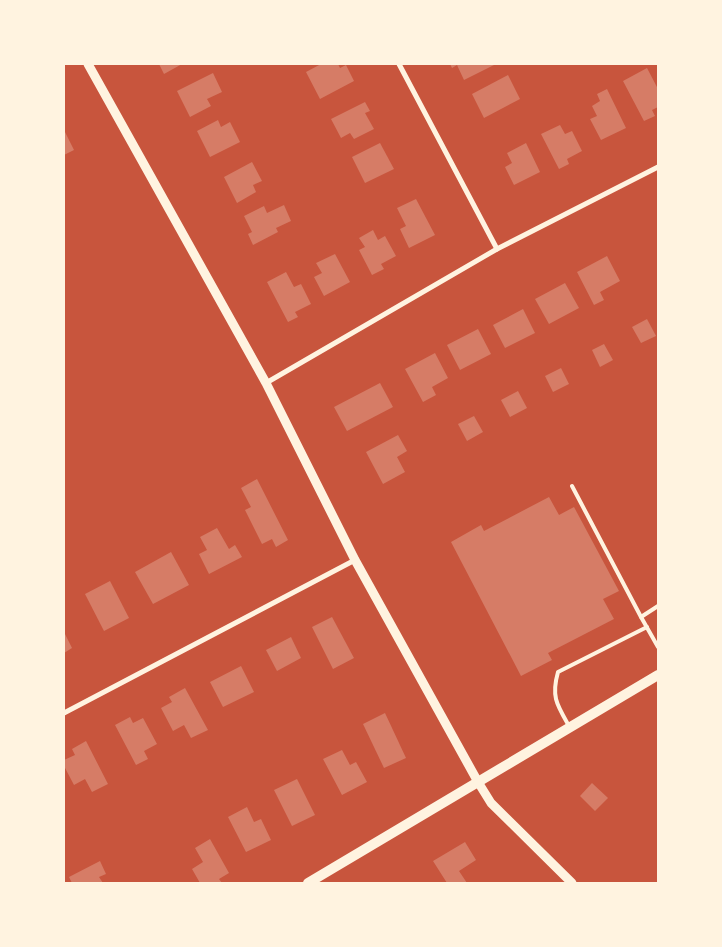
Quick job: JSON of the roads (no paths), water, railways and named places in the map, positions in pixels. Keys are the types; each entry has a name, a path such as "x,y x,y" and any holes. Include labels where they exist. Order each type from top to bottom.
{"main road":[{"path":"308,883 658,675"}],"street":[{"path":"88,64 266,384 355,560 491,804 572,883"},
{"path":"399,64 497,249"},
{"path":"266,384 497,249 658,167"},
{"path":"64,713 355,560"}],"lane":[{"path":"572,486 658,647"},
{"path":"641,617 658,606"},
{"path":"570,727 558,706 553,688 558,672 647,627"}]}
